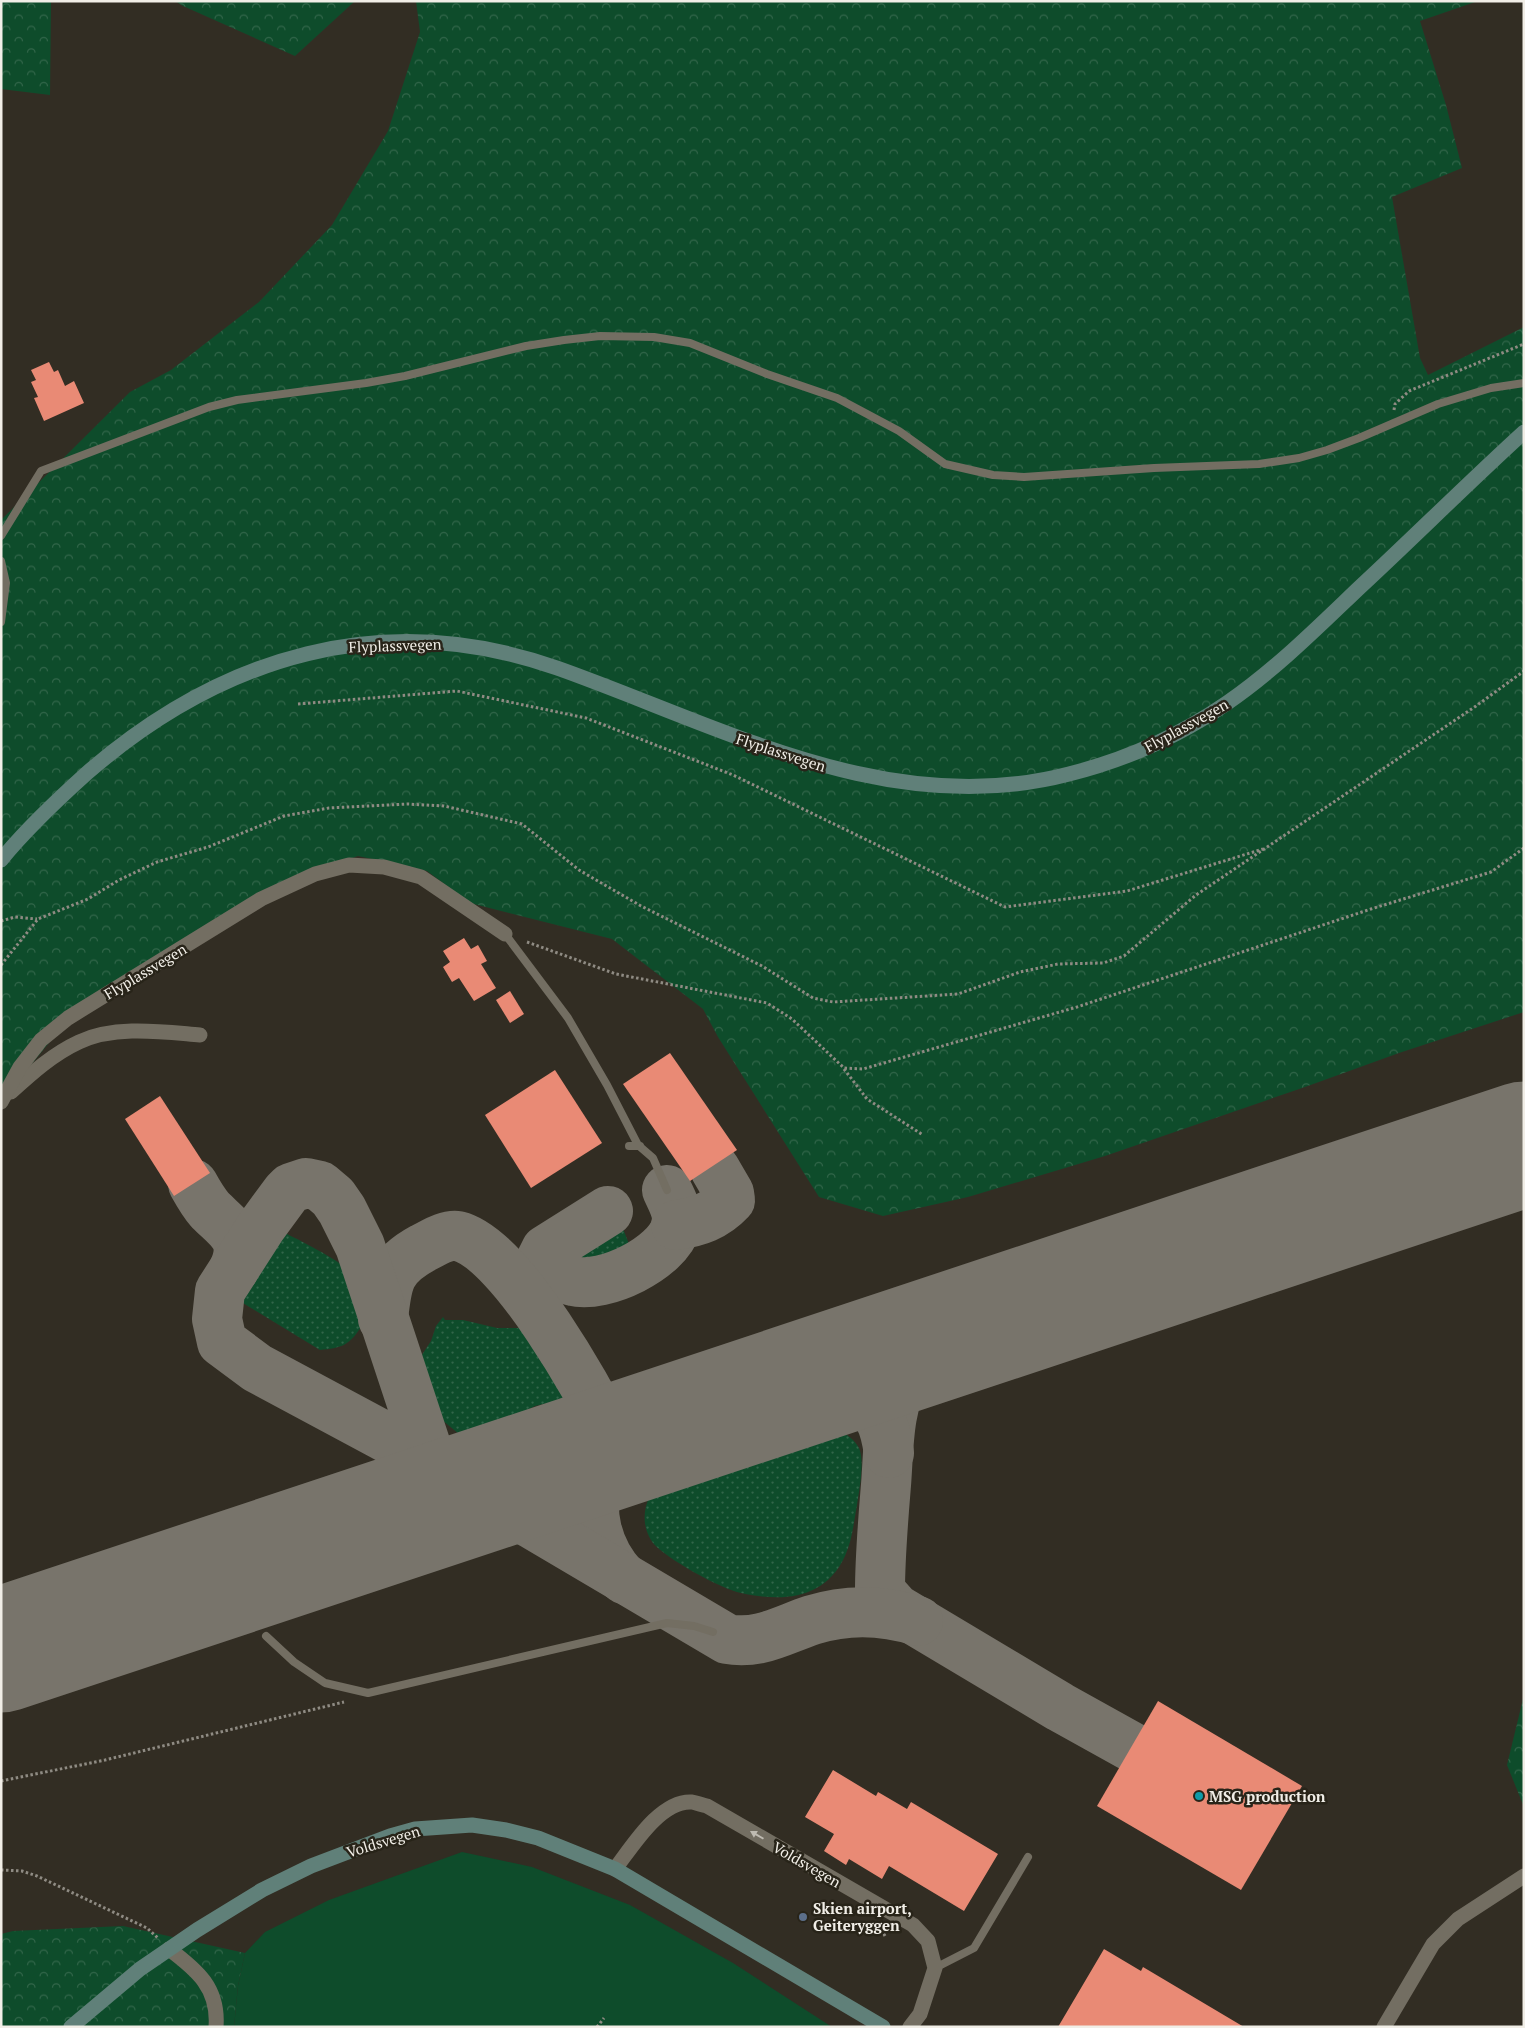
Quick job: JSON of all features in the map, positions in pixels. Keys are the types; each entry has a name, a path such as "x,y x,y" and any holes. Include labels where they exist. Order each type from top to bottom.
{"main road":[{"name":"Flyplassvegen","path":"1,860 36,821 104,758 168,712 239,675 286,658 333,648 383,642 452,644 524,658 557,668 725,734 824,766 868,776 936,786 998,786 1034,782 1067,775 1104,764 1168,738 1226,704 1252,685 1339,607 1524,432"},
{"name":"Voldsvegen","path":"71,2027 140,1969 219,1916 262,1890 311,1866 390,1836 415,1829 472,1824 538,1838 615,1869 883,2027"}],"street":[{"name":"Flyplassvegen","path":"2,1101 20,1067 41,1040 68,1018 261,899 315,874 349,866 384,867 421,877 505,934"},
{"name":"Flyplassvegen","path":"2,1101 40,1066 80,1042 104,1035 147,1031 200,1035"},
{"name":"Voldsvegen","path":"615,1869 642,1833 663,1812 677,1805 691,1802 707,1806 913,1925 928,1941 934,1968 920,2014 910,2027"},
{"path":"1384,2027 1433,1944 1458,1920 1524,1876"},
{"path":"170,1949 196,1970 210,1990 215,2007 216,2027"}],"lane":[{"path":"1,536 41,471 209,407 237,400 366,384 526,346 600,336 654,337 690,343 766,374 837,398 899,432 945,464 993,475 1024,476 1259,464 1298,458 1359,438 1438,404 1491,388 1524,382"},
{"path":"1,561 6,583 1,622"},
{"path":"505,934 568,1018 640,1146 653,1158 667,1190"},
{"path":"629,1146 640,1146"},
{"path":"266,1636 294,1662 324,1683 368,1693 654,1625 679,1624 713,1632"},
{"path":"934,1968 974,1948 1028,1857"}],"path":[{"path":"1393,422 1395,404 1409,391 1524,344"},
{"path":"1,920 16,917 38,919 88,899 119,880 157,862 208,846 284,816 329,808 406,804 444,806 522,824 579,870 641,906 762,966 814,998 833,1002 958,994 1020,972 1058,964 1103,963 1124,956 1196,895 1476,706 1524,671"},
{"path":"298,704 457,692 586,718 733,775 1005,907 1127,891 1266,848"},
{"path":"844,1068 864,1069 1078,1007 1371,909 1491,872 1524,848"},
{"path":"1,964 38,919"},
{"path":"505,934 616,974 767,1003 792,1019 844,1068 867,1098 923,1135"},
{"path":"1,1781 105,1760 332,1706 368,1693"},
{"path":"1,1870 22,1871 37,1876 147,1928 170,1949"},
{"path":"597,2027 604,2018"}],"green space":[{"path":"1,1 51,1 50,95 1,89"},
{"path":"175,1 355,1 295,56"},
{"path":"416,1 1478,1 1420,21 1446,105 1462,168 1392,197 1420,358 1428,375 1524,327 1524,1012 1399,1053 1105,1156 968,1197 883,1216 819,1197 718,1037 703,1009 612,939 470,903 427,871 358,856 278,884 124,978 52,1039 1,1102 1,520 130,392 171,370 259,302 332,225 388,131 420,32"},
{"path":"622,1226 629,1244 628,1249 602,1266 590,1270 586,1268 576,1256"},
{"path":"283,1232 322,1252 342,1265 360,1283 365,1295 366,1315 357,1333 344,1345 320,1350 238,1300 236,1295 266,1245"},
{"path":"443,1317 445,1320 463,1320 497,1328 529,1328 562,1379 566,1381 564,1384 568,1394 568,1405 561,1400 535,1406 466,1442 426,1403 414,1367 431,1341 436,1326"},
{"path":"814,1427 827,1428 851,1438 859,1448 862,1460 859,1492 849,1544 845,1556 836,1571 826,1582 801,1594 787,1597 756,1596 741,1593 720,1586 694,1572 669,1557 653,1543 645,1526 646,1507 653,1491 667,1477 691,1466"},
{"path":"1524,1695 1524,1807 1507,1765"},
{"path":"462,1852 532,1867 630,1905 733,1963 832,2027 234,2027 238,1986 245,1953 265,1932 329,1900"},
{"path":"123,1926 245,1953 238,1986 234,2027 1,2027 1,1934 13,1931"}],"building":[{"path":"49,362 54,372 58,370 65,386 74,381 84,403 44,421 34,398 38,397 31,382 36,380 31,370"},
{"path":"464,938 471,949 478,945 487,961 481,964 496,988 474,1001 459,978 452,982 443,967 450,962 443,951"},
{"path":"510,991 524,1014 510,1023 496,1000"},
{"path":"670,1053 737,1150 690,1181 623,1084"},
{"path":"555,1070 602,1143 531,1188 485,1115"},
{"path":"160,1096 210,1173 174,1196 125,1119"},
{"name":"MSG production","path":"1158,1701 1302,1786 1241,1890 1097,1806"},
{"path":"833,1770 876,1796 878,1792 907,1809 911,1802 998,1854 964,1911 889,1866 882,1879 849,1859 846,1865 824,1851 834,1834 805,1817"},
{"path":"1104,1949 1141,1971 1143,1967 1244,2027 1058,2027"}],"taxiway":[{"path":"676,1225 706,1217 730,1200 729,1193 715,1169"},
{"path":"409,1514 421,1503 431,1487 432,1464 360,1246 342,1210 333,1197 320,1186 306,1183 291,1188 261,1227 220,1291 217,1319 222,1342 257,1368 408,1449 432,1464 436,1473 447,1484 507,1510 727,1639 750,1640 760,1638 812,1620 838,1614 878,1613 918,1621"},
{"path":"193,1184 207,1207 234,1235 239,1250 234,1269"},
{"path":"608,1211 546,1250 541,1260 543,1263 565,1278 586,1282 617,1276 633,1269 660,1250 670,1239 676,1227 676,1212 667,1190"},
{"path":"383,1319 388,1285 396,1269 411,1255 440,1239 458,1236 479,1247 502,1267 525,1295 570,1361 616,1445 600,1472 594,1500 594,1515 601,1543 607,1556 624,1579"},
{"path":"963,1330 932,1349 919,1360 907,1374 900,1387 890,1428 880,1591 896,1609 1060,1707 1132,1747"},
{"path":"784,1390 822,1389 847,1394 859,1399 878,1416 885,1434 889,1453"}],"runway":[{"path":"1,1650 1524,1144"}],"place":[{"name":"MSG production","path":"1199,1796"},
{"name":"Skien airport, Geiteryggen","path":"803,1917"}]}
